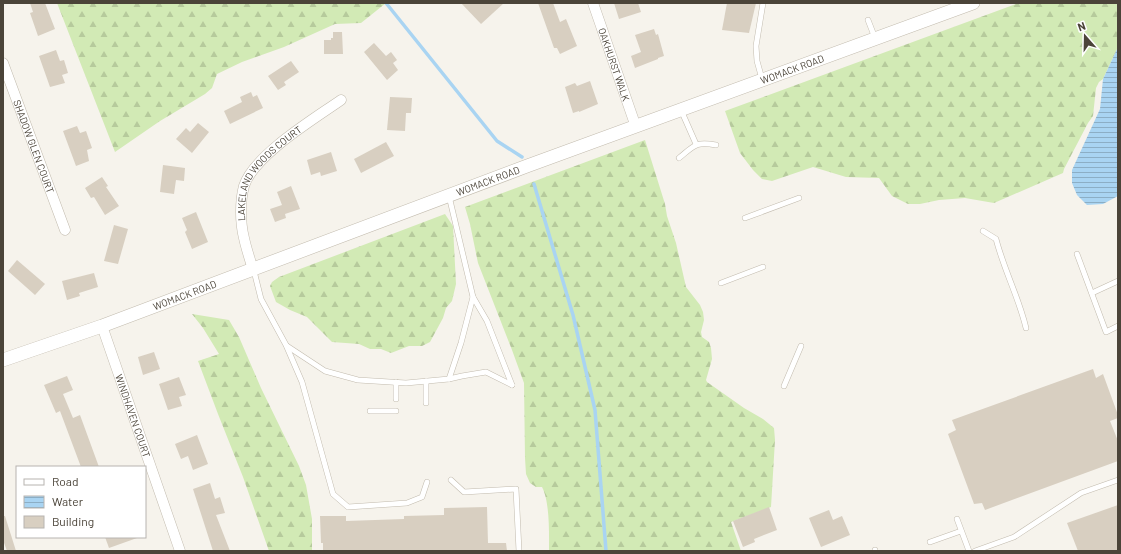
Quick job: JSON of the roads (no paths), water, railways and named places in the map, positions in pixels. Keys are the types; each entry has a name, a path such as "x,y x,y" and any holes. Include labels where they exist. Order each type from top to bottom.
{"street":[{"name":"OAKHURST WALK","path":"593,3 636,126"},
{"name":"WOMACK ROAD","path":"3,360 102,326 636,126 763,81 973,3"},
{"name":"SHADOW GLEN COURT","path":"3,63 65,230"},
{"name":"LAKELAND WOODS COURT","path":"254,270 244,237 242,221 244,186 255,166 273,149 341,100"},
{"name":"WINDHAVEN COURT","path":"102,326 180,551"}],"lane":[{"path":"763,81 757,61 757,43 764,3"},
{"path":"868,20 876,39"},
{"path":"681,110 696,144"},
{"path":"679,158 696,144 706,143 716,145"},
{"path":"286,345 324,372 358,380 406,383 449,379 486,372 512,385 487,321 473,296 449,196"},
{"path":"745,218 799,198"},
{"path":"983,231 996,240 1000,256 1022,312 1026,328"},
{"path":"1077,254 1106,332 1118,326"},
{"path":"721,283 763,267"},
{"path":"254,270 261,299 286,345 302,382 332,494 348,507 407,503 422,497 427,482"},
{"path":"1092,293 1118,281"},
{"path":"449,379 461,343 473,296"},
{"path":"784,386 802,346"},
{"path":"426,381 426,403"},
{"path":"396,382 396,399"},
{"path":"370,411 396,411"},
{"path":"451,480 464,492 516,489 519,551"},
{"path":"975,551 1014,537 1080,493 1118,480"},
{"path":"957,519 969,551"},
{"path":"930,542 961,531"}],"water":[{"path":"1118,47 1118,196 1103,204 1087,205 1077,195 1072,183 1072,170 1100,109 1103,79"}],"waterway":[{"path":"386,3 497,141 522,157"},
{"path":"534,184 573,315 595,410 606,551"}]}
